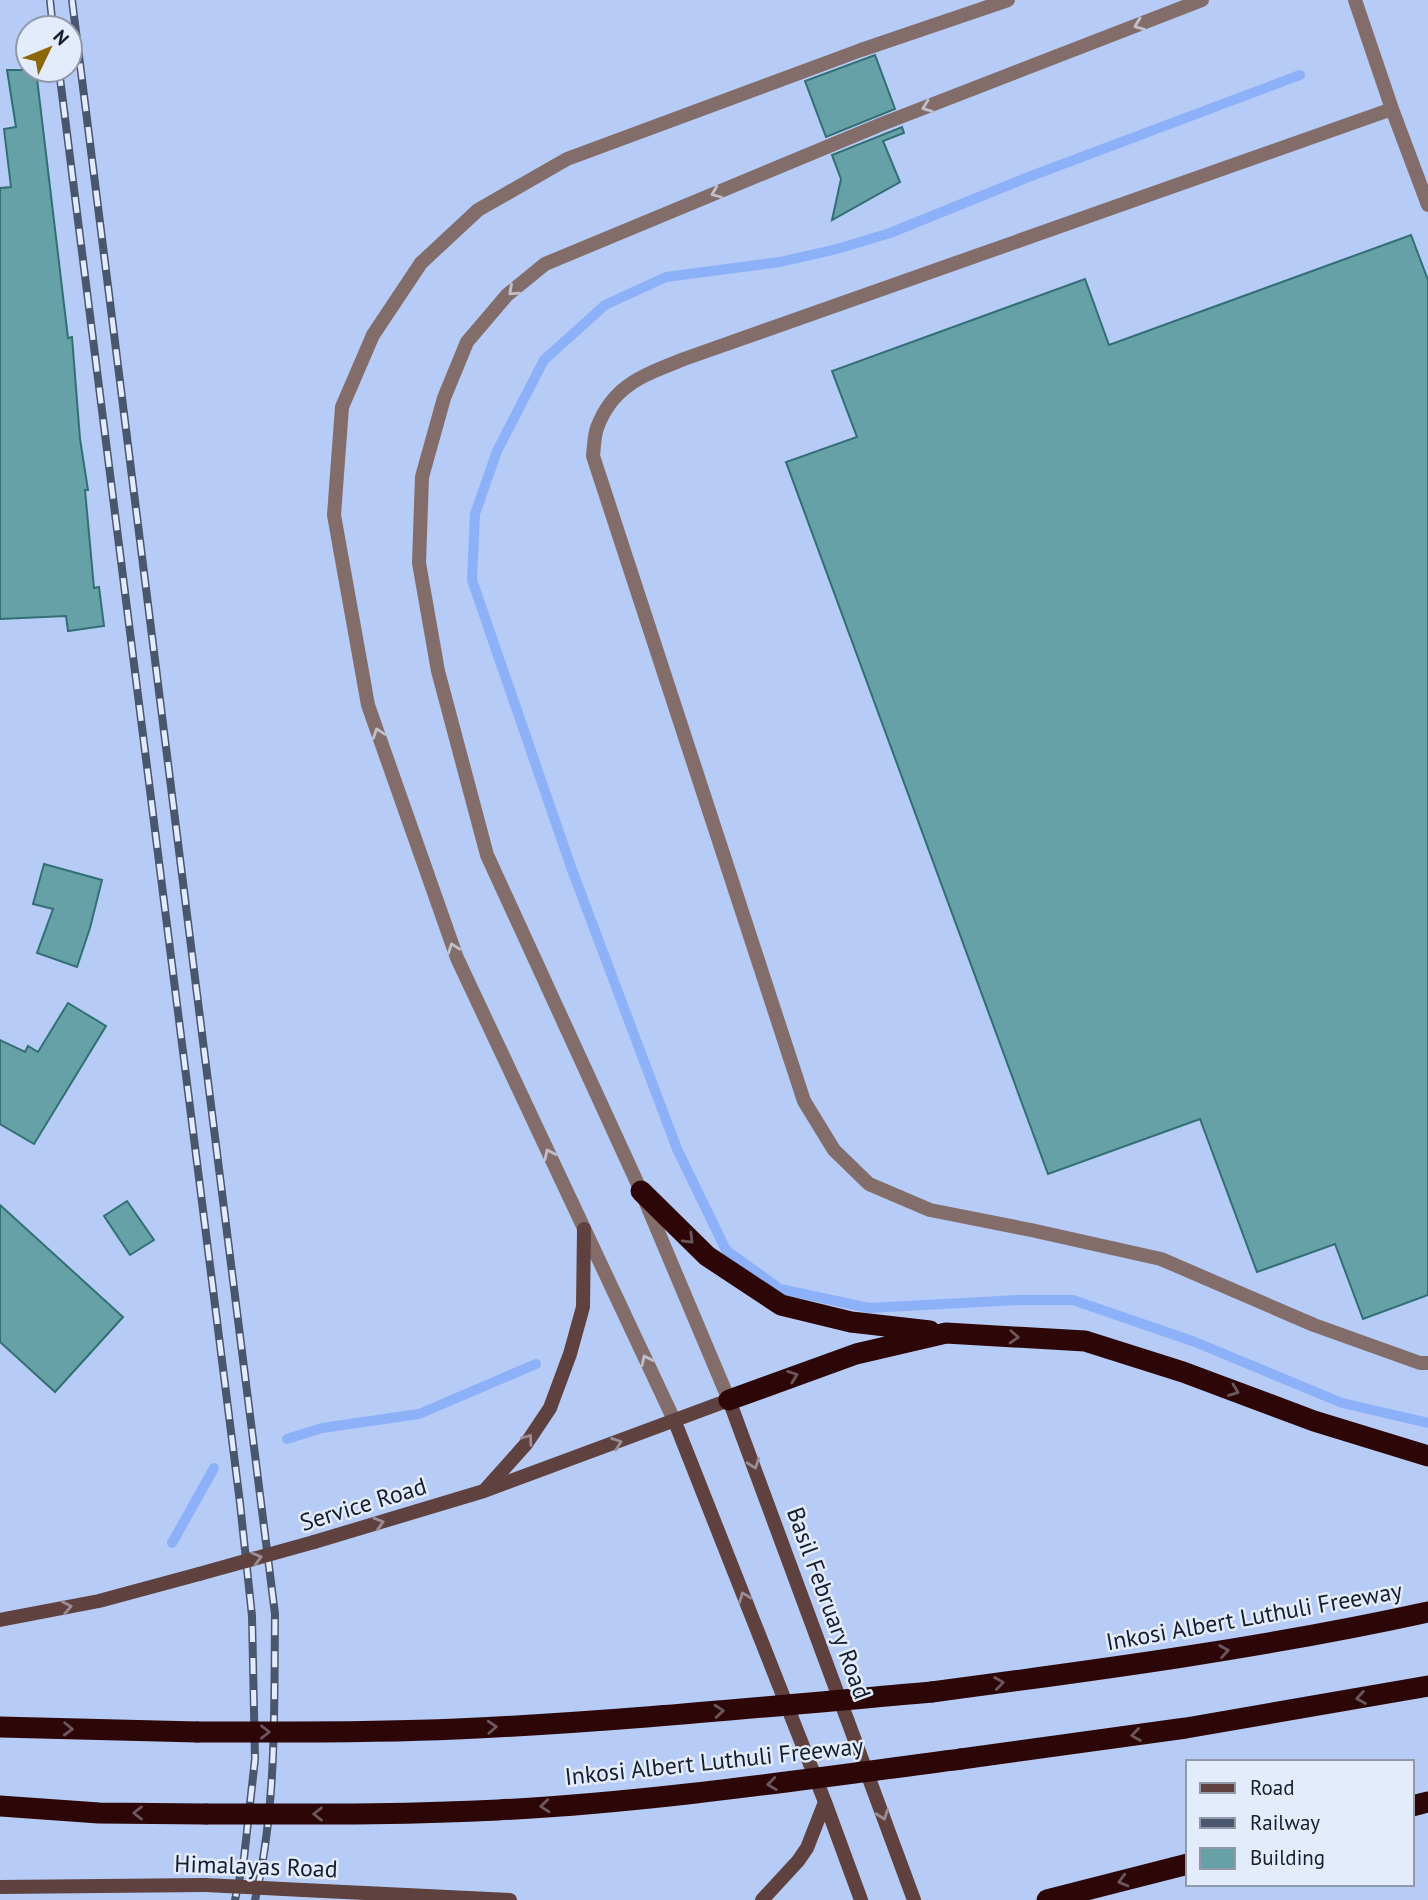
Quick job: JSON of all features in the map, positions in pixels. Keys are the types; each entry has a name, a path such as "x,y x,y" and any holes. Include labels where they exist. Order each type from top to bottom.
{"highway":[{"path":"641,1191 707,1256 781,1305 851,1322 946,1333 1085,1340 1183,1372 1314,1421 1428,1456"},
{"path":"729,1400 856,1354 946,1333"},
{"name":"Inkosi Albert Luthuli Freeway","path":"0,1727 197,1732 349,1732 627,1719 932,1692 1166,1661 1339,1632 1428,1612"},
{"name":"Inkosi Albert Luthuli Freeway","path":"0,1806 99,1813 339,1814 498,1810 690,1794 1186,1728 1428,1686"},
{"path":"1054,1899 1186,1865"}],"street":[{"path":"861,1900 675,1422 457,958 368,705 334,515 342,407 373,335 421,263 478,210 567,159 861,50 1008,0"},
{"path":"729,1400 641,1191 487,855 438,671 419,563 422,477 444,398 467,342 507,295 545,264 882,124 1202,0"},
{"path":"1355,0 1428,205"},
{"path":"1392,109 684,359 635,379 608,404 596,430 593,456 804,1101 834,1150 869,1184 930,1210 1161,1259 1314,1325 1420,1363 1428,1363"},
{"path":"484,1491 526,1444 550,1408 570,1354 583,1307 584,1229"},
{"name":"Service Road","path":"0,1620 99,1601 314,1542 484,1491 729,1400"},
{"name":"Basil February Road","path":"729,1400 914,1900"},
{"path":"762,1900 807,1848 825,1802"},
{"name":"Himalayas Road","path":"0,1887 205,1885 510,1900"}],"building":[{"path":"875,55 895,109 826,137 805,81"},
{"path":"7,70 14,70 14,84 38,84 68,338 72,337 80,439 88,490 85,490 94,588 99,587 104,626 68,631 66,616 0,619 0,188 11,187 4,129 16,127"},
{"path":"902,127 904,133 883,141 900,182 832,220 841,179 832,155"},
{"path":"1411,235 1428,280 1428,1295 1363,1319 1335,1244 1257,1272 1200,1119 1048,1174 786,462 857,437 832,371 1085,279 1109,345"},
{"path":"44,864 102,880 77,967 37,953 53,909 33,904"},
{"path":"68,1003 106,1026 34,1144 0,1124 0,1040 25,1052 28,1046 38,1052"},
{"path":"127,1201 154,1240 130,1255 104,1216"},
{"path":"0,1205 123,1317 55,1392 0,1342"}],"waterway":[{"path":"1300,75 1031,176 890,233 780,262 666,277 605,305 544,360 497,451 475,514 472,580 571,867 677,1149 726,1250 780,1289 869,1308 1019,1300 1073,1300 1195,1342 1342,1403 1428,1423"},
{"path":"287,1439 322,1428 419,1414 536,1364"},
{"path":"172,1543 214,1468"}],"railway":[{"path":"50,0 52,14"},
{"path":"72,0 275,1614 271,1794 255,1900"},
{"path":"61,84 252,1616 255,1759 244,1858 235,1900"}]}
